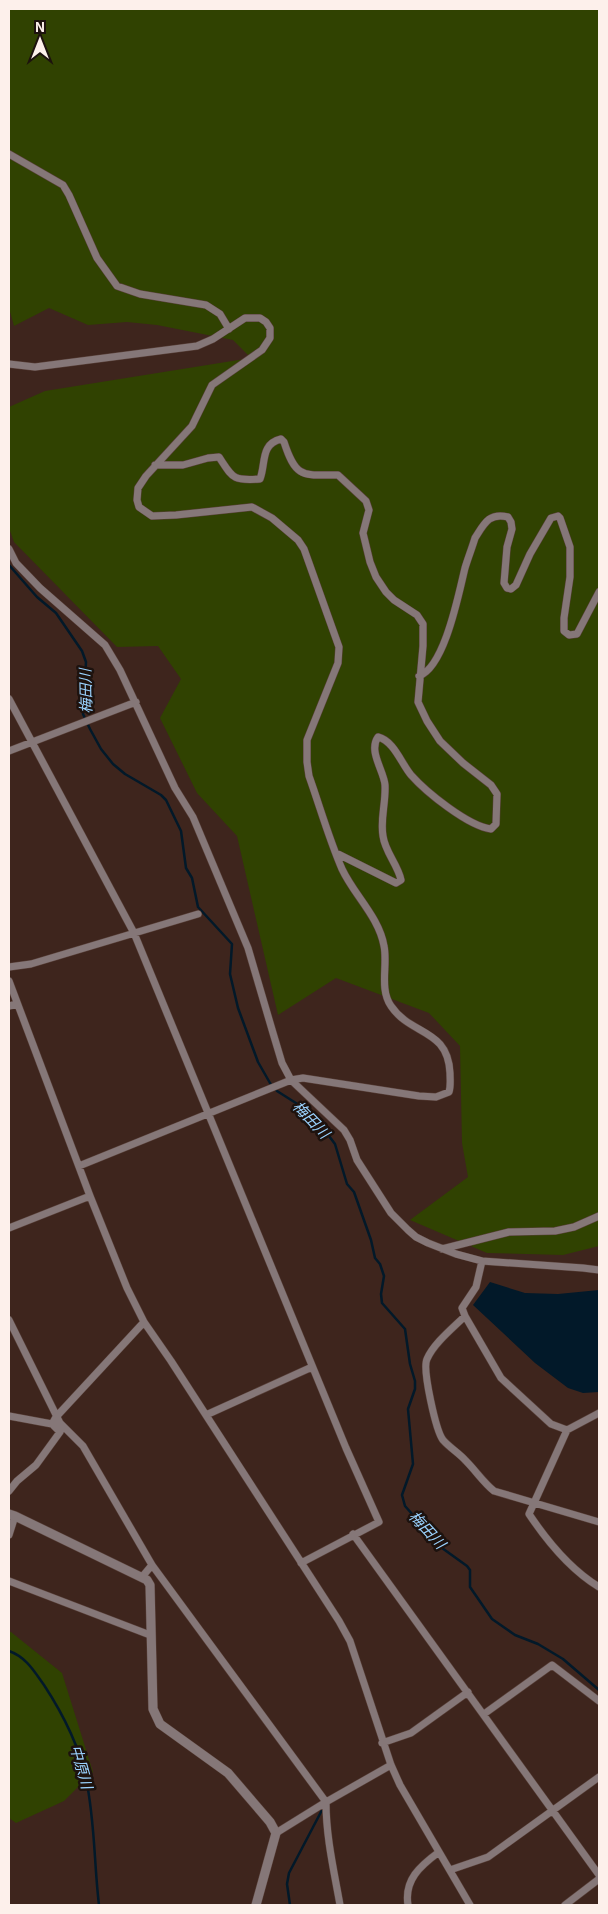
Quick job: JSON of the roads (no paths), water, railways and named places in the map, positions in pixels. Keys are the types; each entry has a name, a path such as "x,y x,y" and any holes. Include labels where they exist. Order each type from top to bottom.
{"street":[{"path":"9,154 63,185 97,258 117,286 140,294 206,305 220,314 229,329"},
{"path":"9,364 35,366 197,346 213,339 245,318 260,318 270,328 270,338 262,350 212,385 192,426 155,465 138,488 137,500 139,507 152,516 252,507 272,518 298,540 304,549 339,647 338,663 306,740 306,762 336,854 346,877 376,923 384,945 385,980 387,998 390,1005 410,1024 442,1044 447,1053 450,1068 449,1092 436,1097 303,1078 291,1080 79,1166"},
{"path":"155,465 183,465 218,457 228,472 239,479 260,479 268,447 281,439 293,464 302,473 307,475 338,475 366,501 370,510 363,533 370,562 376,577 390,596 417,615 423,624 418,702 440,741 462,763 491,785 497,794 496,824 491,829 483,828 465,818 430,793 410,774 388,743 378,737 376,758 385,784 382,813 383,838 401,880 396,883 336,854"},
{"path":"419,676 424,675 445,640 475,538 492,517 499,515 508,517 511,522 512,529 507,547 504,583 511,590 516,585 530,554 551,518 558,516 560,518 570,547 570,577 564,618 564,631 566,634 569,636 577,634 599,592"},
{"path":"9,549 16,563 40,588 105,645 120,670 175,788 193,817 248,948 282,1063 291,1080 344,1130 350,1140 357,1160 391,1213 416,1237 442,1249 482,1261 599,1270"},
{"path":"9,698 134,933 312,1367 378,1522 301,1563"},
{"path":"9,751 136,702"},
{"path":"9,967 30,964 198,914"},
{"path":"9,981 90,1196 127,1288 144,1322 339,1621 350,1641 382,1743 391,1765 438,1852 470,1905"},
{"path":"9,1006 18,1004"},
{"path":"9,1228 90,1196"},
{"path":"442,1249 509,1232 555,1231 574,1227 599,1216"},
{"path":"482,1261 476,1287 462,1308 465,1316 501,1378 551,1424 567,1430"},
{"path":"465,1316 427,1359 424,1370 442,1439 466,1460 481,1480 494,1491 599,1522"},
{"path":"9,1320 60,1423 83,1446 152,1565 326,1802 328,1836 340,1905"},
{"path":"52,1424 56,1416 144,1322"},
{"path":"206,1415 312,1367"},
{"path":"599,1412 567,1430 529,1514 566,1560 599,1588"},
{"path":"9,1416 52,1424 60,1432 36,1465 16,1481 9,1491"},
{"path":"9,1535 12,1515 147,1580 150,1585 150,1635 154,1709 160,1724 228,1773 270,1822 276,1833"},
{"path":"354,1534 599,1875"},
{"path":"142,1577 152,1565"},
{"path":"9,1581 150,1635"},
{"path":"484,1714 552,1665 599,1701"},
{"path":"382,1743 411,1733 468,1692"},
{"path":"256,1905 276,1833 391,1765"},
{"path":"450,1870 488,1857 599,1777"},
{"path":"408,1905 409,1885 413,1876 420,1866 438,1852"},
{"path":"565,1905 599,1879"}],"water":[{"path":"490,1282 525,1293 558,1294 599,1290 599,1392 583,1393 568,1388 535,1363 473,1305"}],"waterway":[{"name":"梅田川","path":"9,565 37,597 56,613 82,651 86,662 83,714 101,749 113,764 125,774 161,795 166,800 181,831 186,868 192,878 198,907 232,944 230,974 238,1008 258,1062 277,1091 299,1105 326,1132 335,1144 347,1184 354,1192 371,1240 375,1258 380,1264 384,1276 381,1294 382,1303 405,1329 410,1364 415,1381 415,1389 408,1409 413,1464 402,1495 405,1506 442,1548 467,1566 470,1570 470,1587 492,1619 515,1635 538,1644 563,1659 599,1690"},
{"name":"中原川","path":"9,1651 25,1661 44,1685 58,1707 75,1742 83,1766 89,1795 99,1905"},
{"path":"290,1905 287,1884 289,1873 322,1810"}]}
